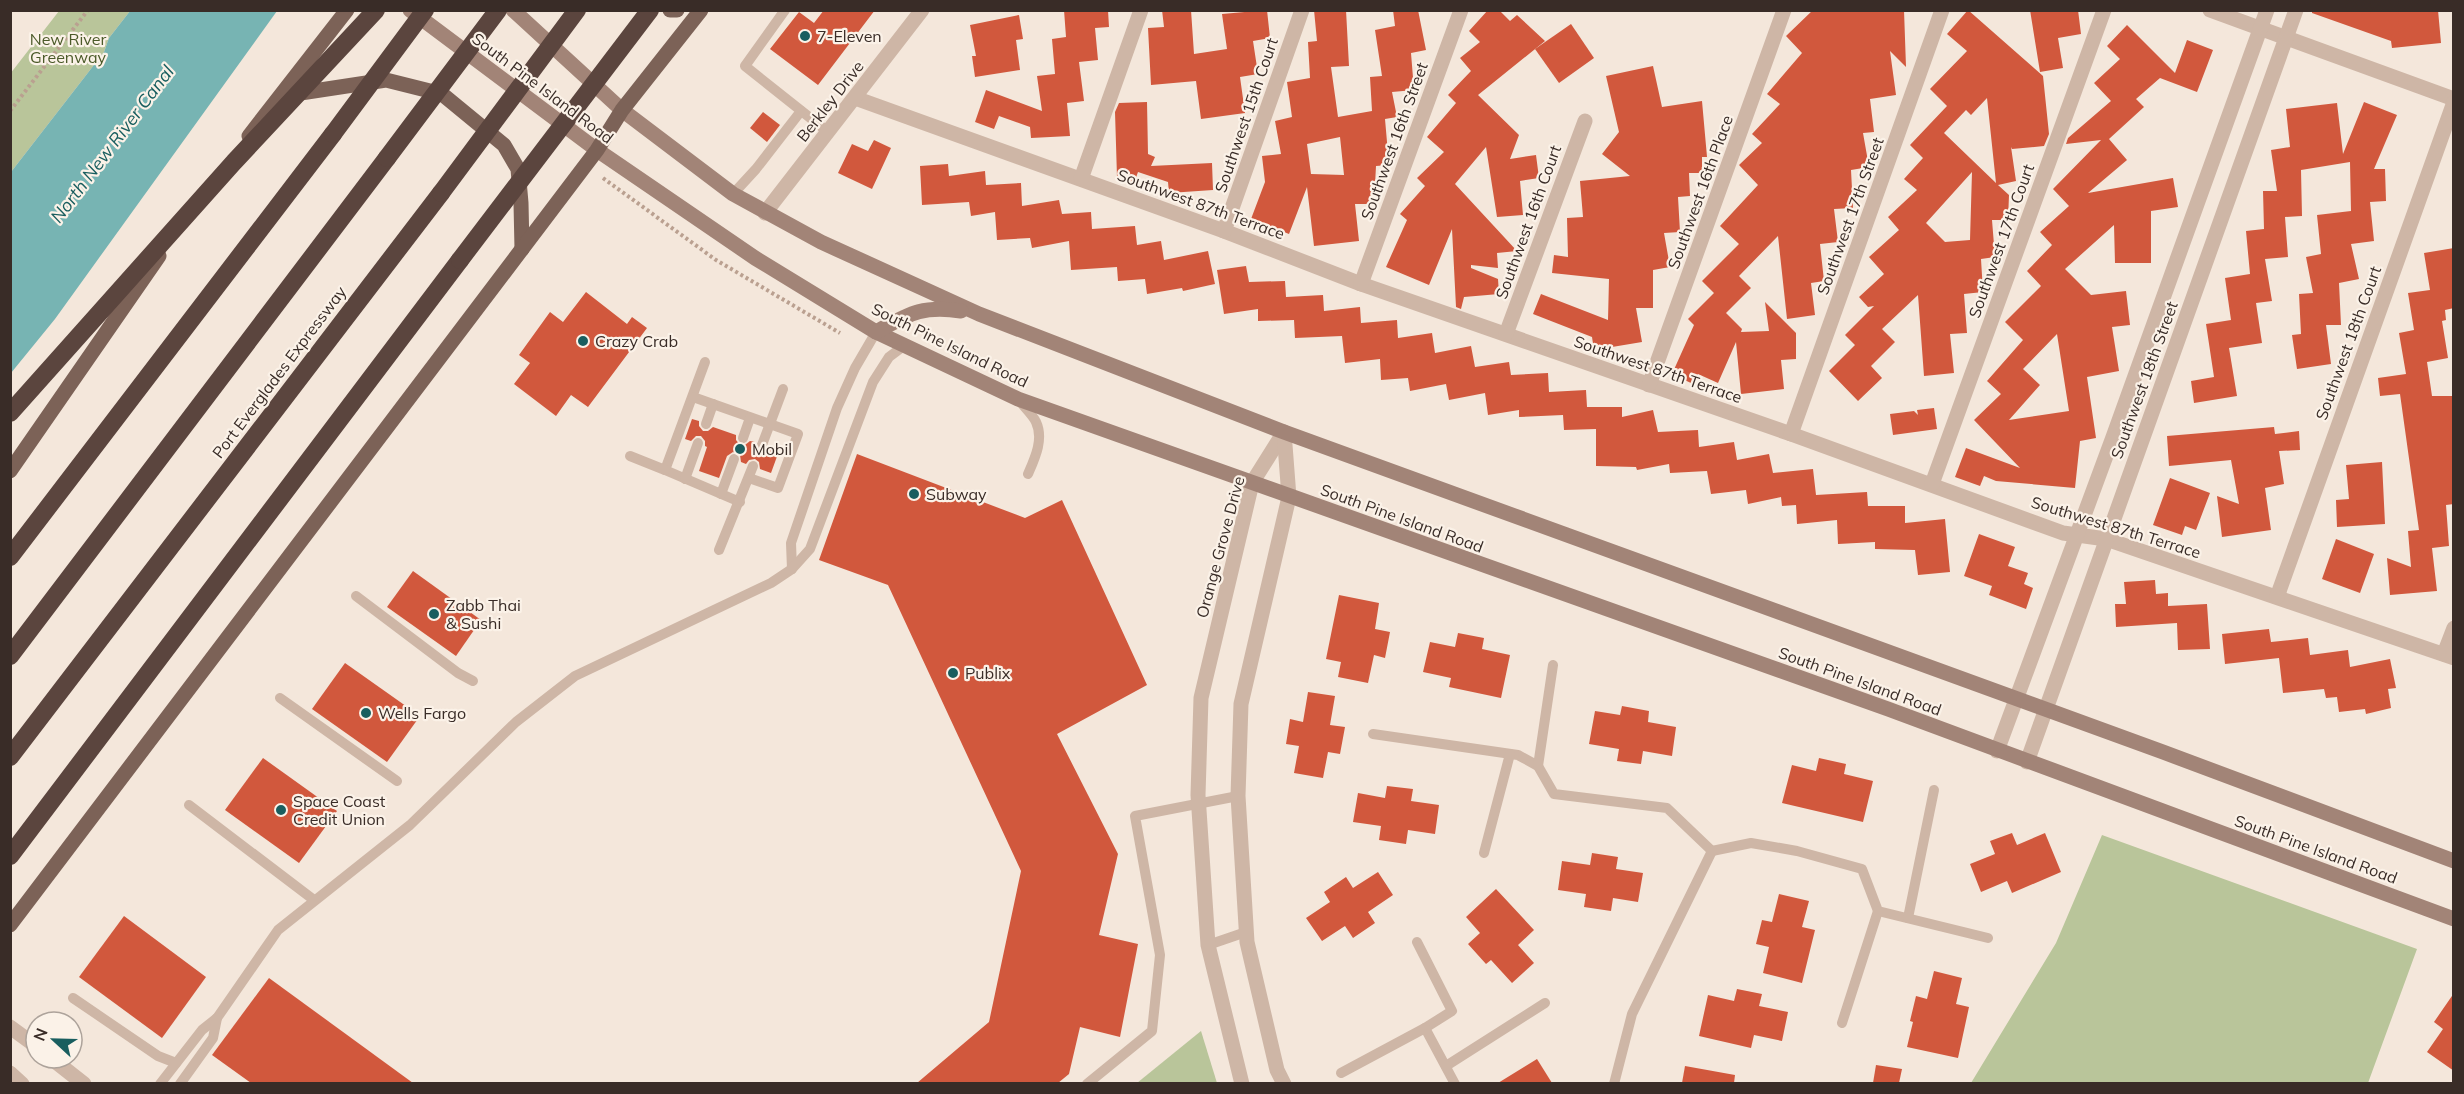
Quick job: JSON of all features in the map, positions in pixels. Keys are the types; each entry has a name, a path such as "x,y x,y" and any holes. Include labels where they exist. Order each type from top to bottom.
{"highway":[{"path":"10,413 234,162 376,10"},
{"path":"10,557 425,10"},
{"path":"10,656 498,10"},
{"name":"Port Everglades Expressway","path":"10,757 441,193 577,10"},
{"path":"10,856 650,10"}],"main road":[{"path":"10,471 201,197 347,10"},
{"name":"South Pine Island Road","path":"410,10 597,150 755,258 876,332 1018,399 1888,709 2454,919"},
{"name":"South Pine Island Road","path":"513,10 622,110 733,194 830,247 979,314 1284,432 2454,861"},
{"path":"670,10 677,10"},
{"path":"10,925 597,150 622,110 702,10"},
{"path":"279,97 386,80 442,94 504,145 518,169 522,203 522,249"},
{"path":"876,332 910,314 937,307 979,314"}],"street":[{"name":"Berkley Drive","path":"765,213 922,10"},
{"path":"1081,179 1141,10"},
{"name":"Southwest 15th Court","path":"1224,231 1302,10"},
{"name":"Southwest 16th Street","path":"1361,284 1461,10"},
{"name":"Southwest 16th Place","path":"1649,385 1784,10"},
{"name":"Southwest 17th Street","path":"1791,434 1942,10"},
{"name":"Southwest 17th Court","path":"1932,484 2104,10"},
{"path":"2210,10 2454,100"},
{"name":"Southwest 18th Street","path":"1997,751 2078,535 2267,10"},
{"name":"Southwest 18th Street","path":"2027,762 2296,10"},
{"name":"Southwest 87th Terrace","path":"855,98 1224,231 1361,284 1932,484 2063,533 2106,539 2449,656"},
{"name":"Southwest 18th Court","path":"2277,597 2454,100"},
{"name":"Southwest 16th Court","path":"1506,334 1585,122"},
{"path":"1284,432 1289,497 1241,704 1238,796 1246,932 1277,1070 1284,1083"},
{"name":"Orange Grove Drive","path":"1242,1083 1208,945 1198,804 1201,698 1252,483 1284,432"},
{"path":"2449,656 2454,628"},
{"path":"10,1027 24,1037"},
{"path":"67,1070 84,1083"},
{"path":"10,1073 22,1083"}],"lane":[{"path":"785,10 745,66 828,132"},
{"path":"733,194 756,169 801,111"},
{"path":"792,569 791,543 837,408 855,368 876,332"},
{"path":"160,1083 202,1030 217,1018 278,930 410,825 516,723 575,676 771,583 792,569 810,549 873,382 889,357 905,345"},
{"path":"665,470 705,362"},
{"path":"762,445 783,389"},
{"path":"693,397 798,434 778,488 749,478"},
{"path":"1018,399 1036,422 1039,435 1037,453 1028,474"},
{"path":"706,424 713,404"},
{"path":"743,438 750,418"},
{"path":"685,479 698,444"},
{"path":"630,456 740,502"},
{"path":"721,494 734,459"},
{"path":"719,550 753,466"},
{"path":"356,596 458,673 473,681"},
{"path":"1538,766 1553,665"},
{"path":"280,698 397,781"},
{"path":"1373,734 1518,755 1538,766 1554,794 1667,808 1712,851"},
{"path":"1484,853 1510,754"},
{"path":"1908,918 1934,790"},
{"path":"1087,1083 1152,1031 1160,955 1135,816 1238,796"},
{"path":"189,805 314,900"},
{"path":"1712,851 1751,843 1797,851 1862,869 1878,910 1842,1023"},
{"path":"1614,1083 1632,1014 1712,851"},
{"path":"1878,910 1988,938"},
{"path":"1208,945 1246,932"},
{"path":"1341,1073 1452,1011 1417,942"},
{"path":"73,998 158,1056 176,1063"},
{"path":"1446,1066 1545,1003"},
{"path":"180,1083 213,1038 217,1018"},
{"path":"1425,1028 1455,1083"}],"path":[{"path":"10,111 87,10"}],"green space":[{"name":"New River Greenway","path":"59,11 130,11 109,38 104,52 11,172 10,74"},
{"path":"2102,835 2417,949 2368,1083 1971,1083 2056,943"},
{"path":"1201,1031 1217,1083 1137,1083"}],"water":[{"name":"North New River Canal","path":"130,11 277,11 55,319 11,373 11,172 104,52 109,38"}],"building":[{"name":"7-Eleven","path":"824,10 875,10 818,85 770,49 799,12 814,23"},
{"path":"1064,10 1108,10 1109,27 1095,28 1098,60 1079,62 1084,101 1067,103 1070,136 1031,138 1030,127 999,116 994,129 975,122 986,90 1042,111 1037,76 1055,74 1052,39 1066,37"},
{"path":"1162,10 1191,10 1194,54 1227,49 1222,14 1267,10 1270,38 1253,41 1258,74 1240,77 1245,113 1201,119 1196,81 1151,85 1148,28 1164,27"},
{"path":"1314,10 1346,10 1349,66 1331,67 1338,117 1372,111 1370,77 1382,76 1375,30 1395,26 1393,10 1418,10 1426,50 1411,53 1414,90 1392,92 1397,117 1385,119 1389,165 1376,166 1374,204 1355,204 1359,241 1314,246 1307,187 1289,234 1251,219 1265,182 1262,156 1281,154 1275,121 1292,117 1287,82 1310,78 1308,42 1317,41","holes":["1340,137 1344,175 1311,174 1307,144"]},
{"path":"1488,10 1499,10 1510,21 1517,15 1545,41 1478,95 1519,135 1510,159 1536,155 1539,178 1520,181 1523,215 1497,217 1486,147 1455,184 1517,251 1497,253 1498,268 1471,265 1471,268 1498,279 1499,294 1464,297 1461,309 1456,307 1452,229 1429,285 1386,267 1407,220 1400,214 1425,186 1417,178 1444,152 1427,137 1456,103 1448,95 1471,71 1460,58 1480,42 1469,31"},
{"path":"1813,10 1904,10 1906,67 1890,51 1896,95 1870,99 1874,132 1863,133 1869,167 1851,170 1853,208 1834,209 1838,242 1820,244 1824,281 1811,283 1815,315 1787,319 1778,236 1739,276 1751,288 1726,313 1742,329 1741,332 1769,331 1765,302 1796,333 1796,359 1781,360 1784,389 1741,394 1736,342 1718,383 1698,374 1693,384 1672,374 1694,325 1688,319 1714,293 1702,281 1739,244 1720,226 1758,185 1739,165 1762,143 1752,134 1780,104 1767,94 1802,53 1786,36"},
{"path":"1968,10 2043,76 2049,134 2044,146 2012,149 2011,147 2016,181 1998,185 2009,195 2008,220 1992,220 1995,257 1981,259 1983,292 1964,294 1967,333 1950,334 1954,373 1924,376 1918,295 1882,329 1895,342 1871,366 1882,378 1858,401 1829,371 1855,345 1845,335 1874,306 1868,307 1859,297 1884,274 1869,257 1899,230 1888,217 1917,190 1904,179 1923,158 1910,145 1947,106 1930,89 1967,51 1947,34","holes":["1987,98 1996,183 1944,133 1966,110 1971,115","1972,172 1970,240 1945,242 1926,223"]},
{"path":"2030,10 2078,10 2081,34 2058,38 2063,68 2040,72"},
{"path":"2312,10 2438,10 2441,43 2392,48 2391,41 2312,13"},
{"path":"1019,15 1023,39 1016,40 1020,70 975,77 972,56 976,56 970,25"},
{"path":"1571,24 1594,58 1559,83 1535,49"},
{"path":"2127,25 2175,73 2187,40 2213,50 2197,92 2160,78 2136,99 2144,107 2109,139 2127,160 2088,193 2173,178 2178,207 2151,211 2151,263 2115,263 2114,225 2065,269 2091,295 2126,291 2130,325 2112,327 2119,371 2087,377 2096,438 2080,441 2075,488 1996,481 1984,476 1980,486 1955,477 1966,448 2020,468 1974,420 2001,394 1987,381 2023,340 2005,322 2041,286 2027,271 2052,245 2040,232 2069,206 2053,189 2101,140 2066,144 2068,138 2111,101 2094,83 2120,59 2107,46","holes":["2057,334 2069,411 2009,420 2040,385 2023,369"]},
{"path":"1653,66 1662,107 1702,101 1707,157 1702,157 1702,173 1689,173 1690,196 1678,197 1680,232 1664,233 1670,267 1653,270 1653,308 1636,308 1642,342 1594,350 1592,337 1533,314 1541,294 1608,320 1609,279 1552,273 1554,255 1568,257 1567,218 1583,217 1580,181 1630,176 1602,154 1619,132 1606,76"},
{"path":"1147,102 1148,154 1155,157 1151,166 1212,163 1213,190 1169,193 1168,182 1138,172 1134,183 1117,177 1115,112 1119,103"},
{"path":"2364,102 2397,115 2374,169 2385,169 2386,201 2370,202 2374,241 2351,244 2359,279 2339,283 2341,325 2326,325 2331,364 2297,369 2292,335 2301,334 2299,294 2313,293 2306,257 2321,254 2317,215 2351,211 2350,162 2301,170 2302,216 2285,217 2288,257 2265,259 2272,301 2256,303 2262,343 2229,348 2237,396 2194,403 2191,381 2214,377 2206,324 2231,320 2225,278 2250,274 2246,231 2264,229 2263,191 2277,191 2271,150 2290,147 2286,109 2337,103 2343,154"},
{"path":"763,112 780,125 767,142 750,128"},
{"path":"874,140 891,148 872,189 838,173 852,144 868,151"},
{"path":"948,164 949,176 985,171 986,185 1021,183 1022,206 1059,200 1062,214 1091,212 1092,229 1135,226 1137,245 1161,241 1164,260 1208,251 1215,284 1183,291 1182,288 1147,294 1145,279 1118,281 1117,267 1071,270 1069,241 1032,248 1030,238 997,240 995,212 971,216 969,202 922,205 920,166"},
{"path":"2454,248 2454,308 2445,310 2446,320 2442,321 2448,358 2427,362 2432,396 2454,396 2454,504 2446,505 2449,546 2432,548 2437,591 2390,595 2387,558 2411,567 2408,531 2419,530 2400,394 2380,396 2378,378 2406,374 2399,333 2414,330 2408,293 2430,290 2424,253"},
{"path":"1246,266 1249,282 1285,281 1286,297 1323,295 1324,311 1360,307 1361,323 1397,320 1398,338 1432,333 1435,353 1471,346 1475,367 1509,362 1511,375 1548,373 1549,392 1586,390 1587,407 1622,407 1622,417 1653,410 1658,432 1698,430 1699,447 1734,442 1737,460 1769,454 1773,473 1813,469 1816,495 1867,492 1868,506 1905,506 1905,523 1945,519 1950,572 1918,575 1915,550 1875,549 1875,542 1838,544 1837,520 1797,524 1796,505 1782,506 1781,497 1748,504 1746,490 1711,494 1707,471 1670,473 1669,464 1637,470 1636,467 1596,466 1596,429 1564,430 1563,415 1519,417 1519,410 1488,415 1485,393 1449,400 1446,384 1410,391 1408,378 1381,380 1380,359 1345,363 1342,336 1295,338 1294,320 1258,321 1258,309 1224,314 1217,270"},
{"name":"Crazy Crab","path":"586,292 627,324 632,317 647,328 588,407 571,395 556,416 514,384 530,363 519,355 550,312 563,322"},
{"path":"1934,408 1937,429 1893,435 1890,414 1914,411 1918,415 1917,410"},
{"name":"Mobil","path":"692,419 699,421 699,426 703,431 708,431 713,427 736,435 736,440 740,445 745,445 750,441 755,442 756,449 760,452 769,448 779,451 771,473 760,469 759,462 755,459 749,460 746,464 741,462 740,455 733,452 727,456 719,478 699,471 707,447 701,436 696,436 691,441 685,439"},
{"path":"2274,427 2275,434 2299,431 2300,450 2279,451 2284,484 2265,488 2271,530 2222,537 2217,496 2239,504 2231,460 2169,466 2167,436"},
{"path":"857,454 1025,518 1062,500 1147,685 1057,734 1118,854 1099,935 1138,944 1120,1037 1080,1027 1069,1074 1058,1083 917,1083 989,1022 1021,871 888,585 819,560"},
{"path":"2382,462 2385,524 2337,527 2336,500 2349,499 2346,465"},
{"path":"2170,478 2210,493 2196,530 2185,526 2182,535 2153,525"},
{"path":"1979,534 2015,547 2008,566 2028,573 2024,584 2033,588 2026,609 1989,595 1992,586 1964,576"},
{"path":"2336,539 2374,554 2360,593 2322,579"},
{"name":"Zabb Thai & Sushi","path":"413,571 481,620 456,656 387,607"},
{"path":"2155,580 2156,594 2168,593 2168,606 2207,604 2210,649 2178,650 2177,623 2116,627 2115,604 2126,604 2124,582"},
{"path":"1339,595 1379,603 1375,629 1390,632 1385,658 1374,655 1368,683 1338,677 1341,662 1326,659"},
{"path":"2269,629 2271,642 2308,638 2310,655 2348,650 2350,667 2390,659 2396,688 2388,689 2391,708 2366,714 2365,709 2339,712 2337,697 2326,698 2324,689 2283,693 2279,658 2225,664 2222,634"},
{"path":"1458,633 1484,638 1482,649 1510,655 1501,698 1449,687 1451,678 1423,672 1430,642 1455,647"},
{"name":"Wells Fargo","path":"345,663 420,716 387,762 312,709"},
{"path":"1308,692 1335,696 1330,725 1345,727 1340,754 1328,752 1323,778 1294,773 1299,746 1286,744 1290,719 1303,722"},
{"path":"1622,706 1649,711 1648,722 1676,727 1672,756 1643,751 1641,764 1617,761 1619,749 1589,744 1595,711 1620,715"},
{"name":"Space Coast Credit Union","path":"263,758 337,811 299,863 225,810"},
{"path":"1819,758 1846,764 1844,774 1873,781 1863,822 1782,803 1792,765 1816,771"},
{"path":"1387,786 1413,789 1411,801 1439,805 1435,834 1408,830 1406,844 1379,840 1381,826 1353,822 1358,793 1385,798"},
{"path":"2012,833 2017,845 2045,833 2061,872 2012,893 2007,881 1981,892 1970,864 1995,854 1990,841"},
{"path":"1592,853 1618,857 1616,869 1643,873 1638,902 1613,898 1611,911 1584,907 1586,894 1558,890 1562,861 1590,865"},
{"path":"1378,872 1393,895 1368,912 1375,923 1353,938 1345,926 1322,941 1306,918 1330,902 1324,892 1346,877 1353,888"},
{"path":"1496,889 1534,930 1518,945 1534,963 1512,983 1491,960 1486,964 1468,944 1480,933 1466,917"},
{"path":"1779,894 1809,901 1802,927 1815,930 1802,983 1763,973 1769,947 1756,944 1762,920 1772,922"},
{"path":"124,916 206,977 162,1038 79,977"},
{"path":"1934,971 1962,978 1956,1004 1969,1007 1958,1058 1907,1047 1916,996 1927,999"},
{"path":"269,978 413,1083 251,1083 212,1055"},
{"path":"1737,989 1762,994 1759,1006 1788,1012 1782,1041 1754,1035 1751,1048 1699,1036 1708,995 1734,1001"},
{"path":"2454,993 2454,1071 2427,1052 2443,1029 2434,1022"},
{"path":"1537,1059 1552,1083 1498,1083"},
{"path":"1876,1065 1902,1069 1899,1083 1873,1083"},
{"path":"1685,1066 1735,1075 1734,1083 1682,1083"}],"place":[{"name":"7-Eleven","path":"805,36"},
{"name":"Crazy Crab","path":"583,341"},
{"name":"Mobil","path":"740,449"},
{"name":"Subway","path":"914,494"},
{"name":"Zabb Thai & Sushi","path":"434,614"},
{"name":"Publix","path":"953,673"},
{"name":"Wells Fargo","path":"366,713"},
{"name":"Space Coast Credit Union","path":"281,810"}]}
